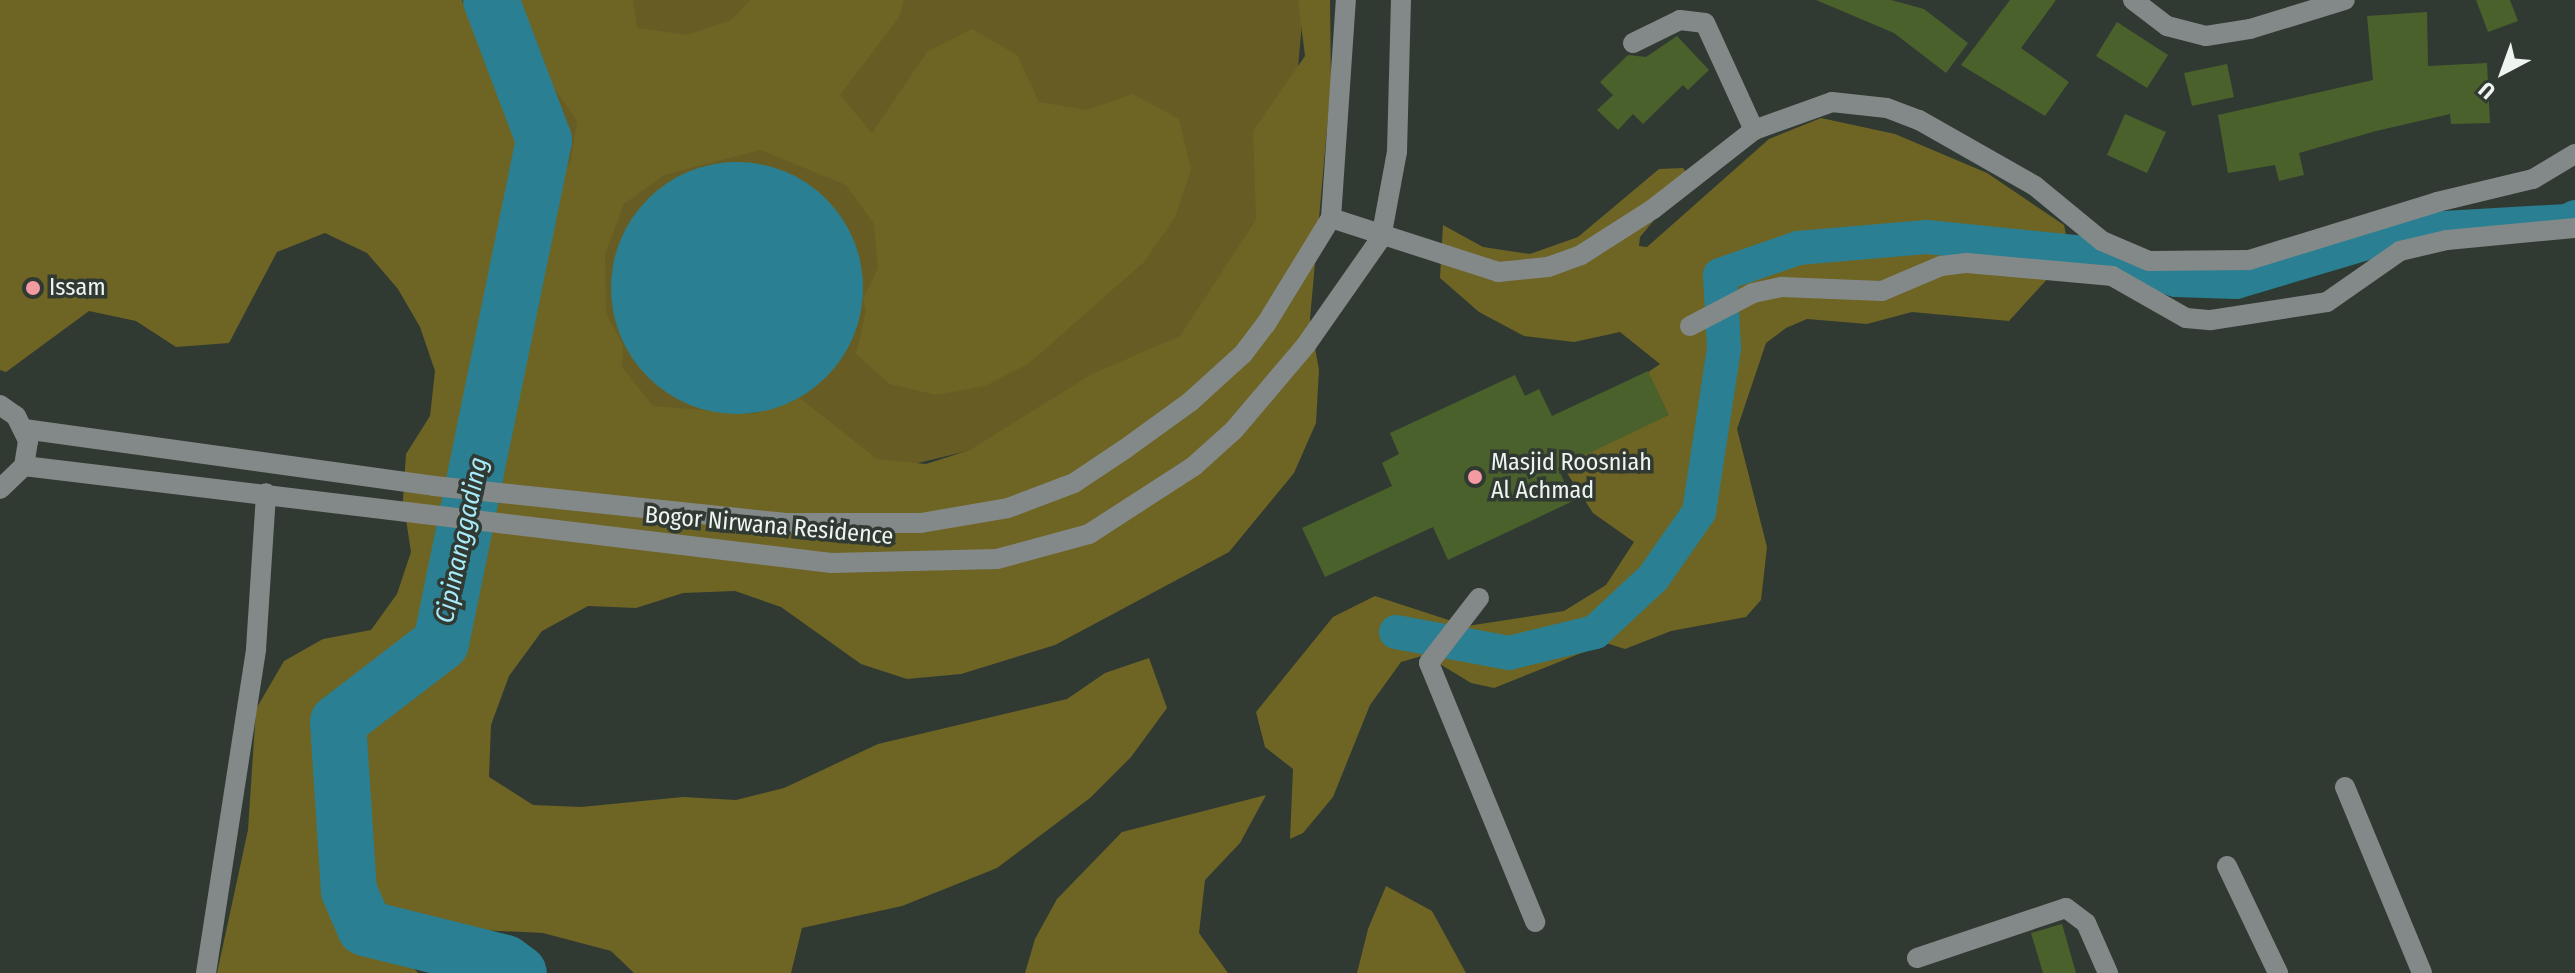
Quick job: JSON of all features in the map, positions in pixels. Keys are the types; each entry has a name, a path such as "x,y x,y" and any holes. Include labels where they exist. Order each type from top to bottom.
{"street":[{"name":"Bogor Nirwana Residence","path":"24,429 434,486 784,523 921,523 1008,508 1087,475 1190,402 1243,354 1331,218 1346,0"},
{"name":"Bogor Nirwana Residence","path":"24,466 831,563 908,564 997,559 1089,534 1194,466 1234,430 1306,345 1381,238 1397,152 1401,0"},
{"path":"2145,3 2167,26 2206,36 2250,29 2345,0"},
{"path":"1633,43 1680,20 1705,23 1754,130"},
{"path":"1331,218 1381,238 1498,272 1548,267 1581,255 1653,209 1754,130 1832,102 1887,108 1919,120 2035,186 2102,241 2149,261 2190,263 2249,260 2533,179 2575,154"},
{"path":"1690,326 1753,293 1782,287 1882,291 1941,266 2006,264 2112,276 2186,318 2211,320 2327,302 2400,251 2447,240 2575,228"},
{"path":"0,405 24,429 24,466 0,489"},
{"path":"206,973 256,649 266,493"},
{"path":"1479,598 1454,626 1429,663 1535,922"},
{"path":"2345,787 2422,973"},
{"path":"2227,866 2278,973"},
{"path":"1917,958 2066,908 2086,923 2108,973"}],"shaded area":[{"path":"0,0 462,0 498,95 524,143 570,165 577,121 522,42 517,0 633,0 637,28 687,35 731,20 750,0 904,0 900,16 840,95 872,133 927,52 972,29 1017,55 1039,102 1087,110 1133,94 1179,119 1191,170 1175,217 1144,262 1028,364 985,386 936,395 890,384 856,354 866,311 863,299 878,268 874,224 846,185 760,150 664,175 624,204 605,254 606,313 623,345 622,367 653,406 754,414 800,398 877,459 926,464 970,450 1092,374 1180,336 1256,220 1253,131 1305,56 1298,0 1330,0 1331,84 1310,319 1319,370 1316,423 1294,473 1229,552 1055,645 961,674 907,679 861,664 781,607 735,591 683,593 636,608 588,606 542,631 509,676 491,725 489,777 533,805 581,807 683,797 736,800 784,788 878,744 1067,699 1105,673 1149,658 1167,708 1131,757 1090,798 997,868 902,906 802,928 791,973 634,973 611,951 543,933 437,928 409,913 390,942 418,973 217,973 248,830 256,709 284,661 323,639 371,630 397,594 411,552 403,500 406,454 430,416 435,371 420,327 398,289 367,253 325,233 277,252 229,343 176,347 136,321 89,311 6,372 0,370"},
{"path":"503,0 1304,0 1285,215 1124,413 823,486 549,433 498,18"},
{"path":"1821,118 1895,134 1987,173 2064,225 2070,254 2009,321 1912,312 1867,324 1807,319 1786,328 1766,343 1737,429 1767,547 1761,600 1746,617 1671,631 1625,649 1606,643 1494,688 1471,683 1425,655 1401,662 1370,705 1333,797 1303,833 1290,839 1293,769 1265,747 1256,712 1333,617 1375,596 1467,626 1564,611 1606,585 1634,542 1593,513 1565,470 1577,421 1660,364 1620,332 1574,342 1524,336 1479,312 1440,278 1443,225 1483,247 1530,254 1578,237 1659,169 1683,168 1690,177 1640,237 1639,246 1647,247 1769,139"},
{"path":"1266,795 1240,843 1205,880 1199,933 1228,973 1025,973 1035,939 1057,899 1122,832"},
{"path":"1386,886 1432,911 1466,973 1357,973 1368,929"}],"water":[{"path":"737,162 785,172 826,199 853,240 863,288 853,336 826,377 785,404 737,414 689,404 648,377 621,336 611,288 621,240 648,199 689,172"}],"building":[{"path":"1816,0 1891,0 1924,9 1968,43 1946,73 1894,33"},
{"path":"2010,0 2056,0 2021,48 2069,82 2045,116 1961,65"},
{"path":"2476,0 2510,0 2518,21 2488,32"},
{"path":"2427,12 2428,66 2487,63 2490,123 2451,124 2450,114 2376,131 2299,153 2304,175 2279,181 2275,165 2228,173 2218,115 2373,80 2367,16"},
{"path":"2117,22 2168,55 2147,88 2096,56"},
{"path":"1677,36 1709,70 1688,90 1683,85 1643,124 1633,114 1618,130 1597,110 1613,95 1600,82 1628,55 1646,57"},
{"path":"2227,64 2234,97 2192,106 2184,73"},
{"path":"2125,114 2166,132 2147,173 2107,155"},
{"name":"Masjid Roosniah Al Achmad","path":"1648,371 1669,415 1558,468 1573,501 1448,560 1433,527 1325,577 1302,528 1392,486 1382,463 1399,454 1390,433 1515,375 1525,396 1539,389 1552,416"},
{"path":"2062,924 2076,973 2043,973 2031,933"}],"waterway":[{"name":"Cipinanggading","path":"491,0 544,140 441,643 338,722 349,891 365,928 505,963 519,973"},
{"path":"1396,632 1509,653 1595,632 1653,578 1699,512 1724,348 1720,275 1798,248 1927,237 2094,254 2176,280 2236,282 2410,230 2568,221 2575,217"}],"place":[{"name":"Issam","path":"33,288"},
{"name":"Masjid Roosniah Al Achmad","path":"1475,477"}]}
